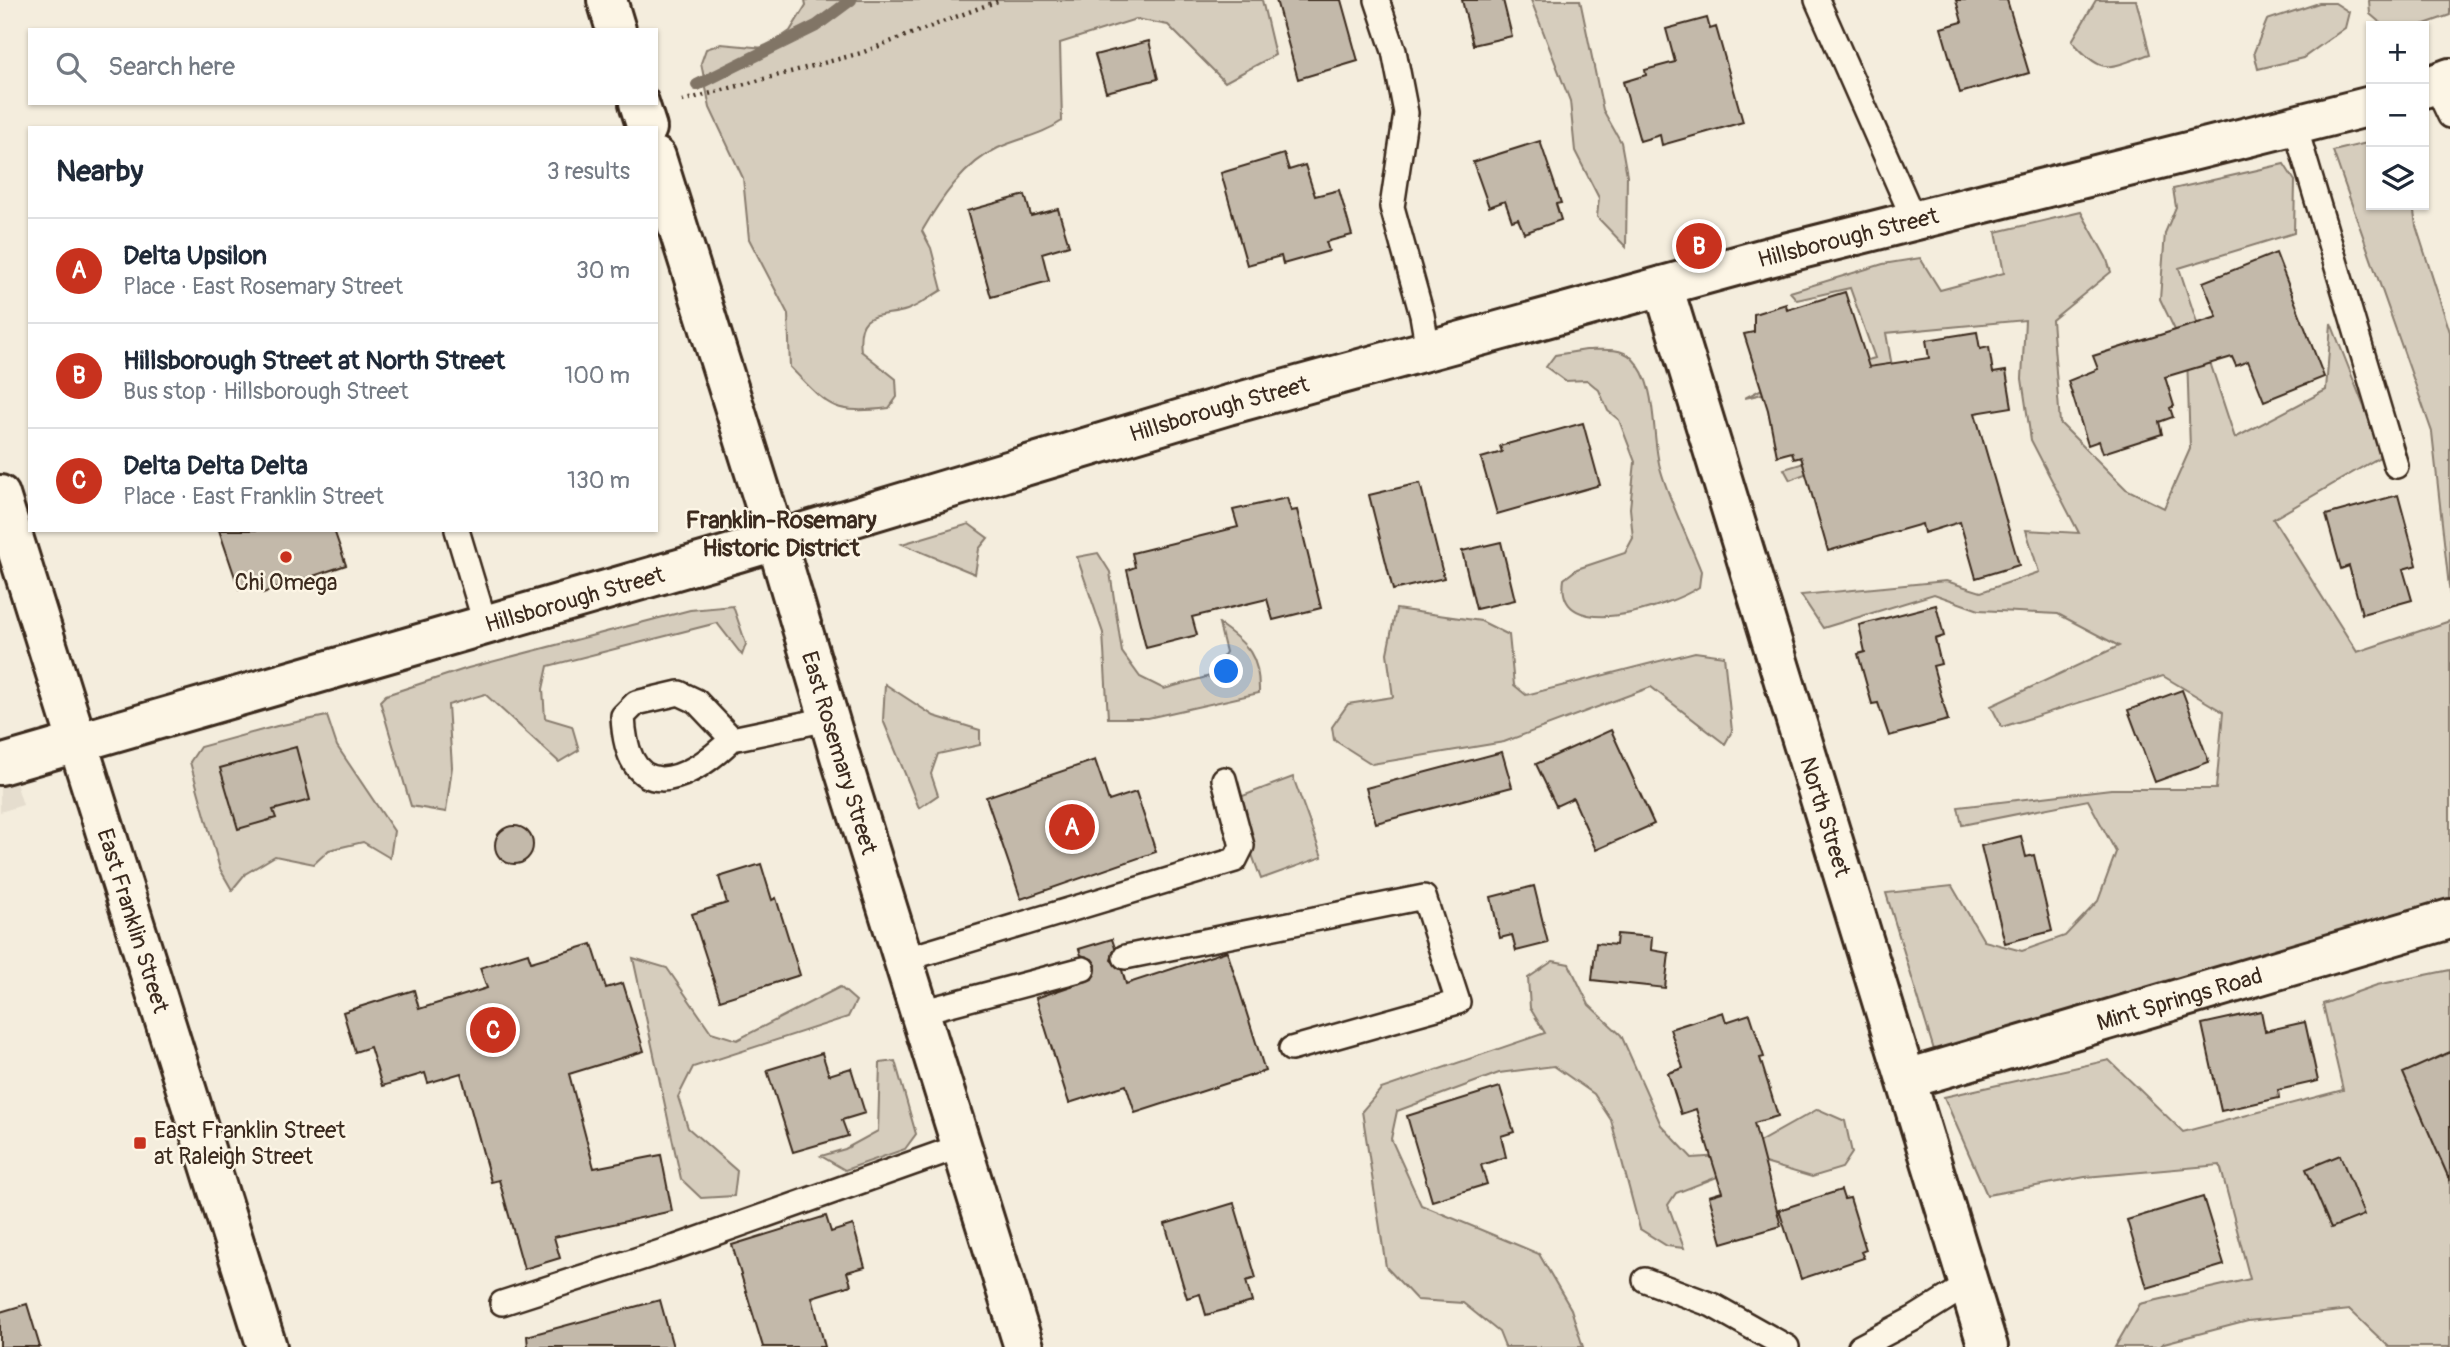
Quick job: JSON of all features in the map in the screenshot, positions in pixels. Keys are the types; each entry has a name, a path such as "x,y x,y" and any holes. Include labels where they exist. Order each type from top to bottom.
{"street":[{"path":"607,0 615,28"},
{"name":"Hillsborough Street","path":"0,765 776,540 1228,405 1914,220 2366,107"},
{"name":"East Rosemary Street","path":"658,163 1024,1347"},
{"name":"North Street","path":"1663,286 1988,1347"},
{"name":"East Franklin Street","path":"0,495 267,1347"},
{"name":"Mint Springs Road","path":"1907,1079 2450,919"}],"lane":[{"path":"1377,0 1394,51 1406,113 1392,207 1422,315 1428,350"},
{"path":"1817,0 1914,220"},
{"path":"2295,126 2396,466"},
{"path":"458,532 485,623"},
{"path":"732,739 696,701 679,693 636,703 624,716 624,740 635,768 649,777 670,779 706,764 732,739 828,719"},
{"path":"903,960 1235,860 1242,846 1224,779"},
{"path":"1125,957 1424,897 1458,1002 1291,1049"},
{"path":"920,1012 1083,969"},
{"path":"502,1303 676,1247 961,1146"},
{"path":"1645,1280 1712,1305 1787,1347"},
{"path":"1860,1347 1913,1319 1969,1284"}],"path":[{"path":"654,111 861,53 1000,0"}],"shaded area":[{"path":"805,0 1262,0 1275,55 1225,82 1168,25 1136,19 1060,43 1062,121 986,155 974,163 945,195 922,231 931,248 942,290 911,308 872,317 866,321 860,337 861,351 896,379 897,397 889,408 855,410 832,405 813,391 790,367 788,314 749,239 743,178 710,108 701,63 706,49 721,44 765,48 790,31 806,5"},
{"path":"1531,0 1580,0 1603,110 1621,142 1627,175 1626,247 1597,217 1599,198 1575,151 1570,101"},
{"path":"2096,0 2136,0 2150,54 2115,66 2099,65 2072,41"},
{"path":"2369,0 2450,0 2450,15 2429,22 2378,21 2370,14"},
{"path":"2319,3 2335,3 2349,12 2345,28 2303,58 2258,69 2254,52 2267,20"},
{"path":"2366,143 2366,210 2414,210 2416,226 2450,332 2450,596 2432,432 2333,151"},
{"path":"2284,164 2295,181 2294,233 2179,268 2235,438 2326,390 2331,323 2383,455 2273,519 2357,652 2450,621 2450,900 1934,1050 1886,893 1952,886 1984,941 2022,951 2065,936 2098,901 2116,852 2088,800 1962,825 1958,807 2111,789 2216,789 2223,712 2163,676 2002,727 1991,706 2119,646 2058,614 1979,610 1934,594 1823,628 1801,595 1946,581 1981,592 2039,572 2026,530 2079,533 2031,440 2022,379 2025,320 1886,333 1904,434 1790,480 1784,469 1887,438 1858,372 1745,398 1762,389 1875,358 1850,288 1797,300 1790,292 1883,264 1920,258 1940,290 2004,273 1996,232 2081,212 2106,257 2111,272 2052,320 2060,423 2126,489 2164,508 2190,449 2187,355 2160,299 2165,233 2176,207 2173,189"},
{"path":"1586,350 1622,352 1632,358 1641,370 1651,397 1661,471 1701,571 1699,587 1685,595 1617,615 1595,616 1577,611 1566,599 1564,579 1577,569 1625,553 1633,538 1630,508 1635,462 1619,420 1608,411 1599,390 1587,380 1565,381 1546,367 1555,355"},
{"path":"969,524 988,538 979,549 975,574 902,544"},
{"path":"1098,553 1110,572 1122,652 1140,677 1164,689 1210,676 1226,652 1219,624 1238,638 1250,652 1257,669 1259,693 1148,718 1108,718 1103,633 1077,557"},
{"path":"733,606 746,644 742,655 717,623 548,666 543,689 545,718 572,726 579,750 559,762 485,694 448,705 452,767 446,812 411,806 380,701 386,695 468,668 690,610"},
{"path":"1396,609 1481,621 1509,635 1514,685 1526,695 1695,652 1724,656 1732,731 1725,744 1651,687 1504,742 1372,764 1334,740 1332,727 1348,704 1393,697 1387,653"},
{"path":"885,684 934,716 980,730 980,745 938,754 931,774 938,795 919,808 883,720"},
{"path":"327,716 337,746 394,831 390,858 363,842 329,850 314,864 275,856 245,874 232,890 220,869 190,762 200,747 277,726"},
{"path":"0,733 23,805 0,812"},
{"path":"1293,777 1322,857 1261,879 1232,800"},
{"path":"633,958 667,968 711,1032 737,1040 840,987 856,1001 848,1017 693,1067 678,1097 688,1128 737,1171 734,1196 701,1198 681,1179"},
{"path":"1553,961 1569,964 1589,1005 1621,1035 1661,1125 1692,1158 1736,1155 1818,1109 1845,1121 1852,1153 1842,1168 1812,1177 1758,1161 1676,1193 1668,1205 1684,1248 1667,1246 1640,1229 1611,1120 1594,1094 1554,1066 1499,1073 1397,1111 1391,1139 1421,1205 1539,1254 1571,1309 1583,1347 1505,1347 1499,1332 1463,1303 1417,1300 1386,1267 1362,1111 1381,1089 1545,1033 1530,1008 1528,978"},
{"path":"2450,970 2450,1347 2389,1347 2350,1310 2248,1321 2164,1343 2160,1347 2115,1347 2140,1304 2250,1279 2220,1165 2085,1177 1987,1195 1944,1097 2109,1060 2183,1132 2343,1090 2323,1004 2377,985"},
{"path":"895,1061 916,1134 905,1149 845,1170 821,1156 845,1149 878,1131 880,1063"}],"building":[{"path":"1276,0 1341,0 1358,61 1298,79"},
{"path":"1462,0 1503,0 1512,36 1473,45"},
{"path":"1956,0 2007,0 2029,73 1960,93 1941,28 1962,22"},
{"path":"1707,18 1710,29 1716,27 1743,122 1662,145 1660,135 1640,141 1623,82 1646,75 1645,70 1675,62 1666,29"},
{"path":"1149,41 1158,79 1106,92 1095,55"},
{"path":"1540,141 1561,203 1556,204 1561,220 1524,233 1518,219 1512,221 1505,201 1489,207 1473,162"},
{"path":"1284,154 1289,170 1305,165 1315,196 1339,190 1352,235 1326,242 1329,251 1283,264 1281,256 1247,265 1221,173"},
{"path":"1025,195 1031,216 1058,209 1069,245 1042,253 1049,281 991,297 967,211"},
{"path":"2276,253 2324,377 2264,401 2248,361 2236,366 2232,357 2165,377 2174,406 2170,408 2173,417 2159,422 2162,434 2103,453 2099,441 2088,445 2068,381 2098,369 2093,356 2217,317 2203,282"},
{"path":"1845,292 1869,367 1929,358 1926,340 1977,332 1980,349 1989,347 1993,373 2006,371 2012,407 1975,413 2019,565 1976,578 1960,522 1924,533 1922,524 1828,551 1801,457 1794,459 1792,452 1777,456 1768,410 1744,334 1754,332 1754,314 1786,304 1787,310"},
{"path":"1583,423 1600,485 1497,514 1481,458 1502,452 1500,446"},
{"path":"1420,483 1444,578 1393,590 1369,495"},
{"path":"2398,495 2417,565 2403,569 2412,600 2362,614 2349,566 2341,569 2326,515"},
{"path":"1287,498 1291,511 1297,510 1321,608 1273,620 1267,599 1192,617 1197,635 1146,648 1127,570 1135,567 1132,553 1238,527 1233,510"},
{"name":"Chi Omega","path":"220,532 335,532 346,565 263,593 259,582 239,589"},
{"path":"1501,542 1515,600 1476,609 1462,551"},
{"path":"1936,605 1944,636 1935,639 1941,664 1933,666 1948,720 1889,736 1878,703 1872,704 1858,654 1865,652 1859,625"},
{"path":"2182,690 2209,762 2155,782 2128,710"},
{"path":"1611,730 1654,824 1596,850 1573,798 1556,806 1536,764"},
{"path":"296,747 310,800 273,810 276,818 238,829 220,768"},
{"path":"1502,752 1512,787 1376,823 1366,788"},
{"path":"1095,760 1109,801 1136,792 1156,852 1021,899 986,797"},
{"path":"514,826 528,831 533,845 528,859 514,864 500,859 495,845 500,831"},
{"path":"2021,836 2026,857 2034,855 2052,931 2005,943 1981,846"},
{"path":"761,864 772,900 776,898 800,975 720,1000 692,914 727,903 719,877"},
{"path":"1534,886 1548,943 1516,951 1512,935 1500,938 1491,897"},
{"path":"1617,934 1652,937 1651,950 1669,953 1665,988 1592,980 1596,943 1616,945"},
{"path":"1112,939 1115,948 1111,960 1122,970 1126,984 1227,951 1265,1071 1135,1113 1126,1085 1069,1103 1036,998 1092,979 1096,965 1092,959 1081,955 1079,949"},
{"path":"592,944 606,988 623,983 644,1051 569,1074 594,1168 661,1155 672,1211 554,1237 560,1258 524,1269 499,1180 491,1182 461,1073 428,1083 425,1073 382,1086 370,1047 355,1052 343,1012 414,990 419,1009 487,988 480,968 528,953 531,962"},
{"path":"2261,1011 2265,1031 2305,1022 2318,1081 2278,1090 2279,1098 2221,1111 2202,1024"},
{"path":"1723,1012 1726,1022 1750,1014 1764,1057 1760,1058 1778,1116 1754,1123 1781,1226 1722,1243 1709,1196 1722,1192 1696,1109 1681,1114 1668,1073 1683,1068 1670,1029"},
{"path":"2450,1052 2450,1181 2403,1073"},
{"path":"822,1053 829,1075 851,1068 865,1113 842,1120 848,1136 793,1152 767,1070"},
{"path":"1500,1087 1514,1132 1501,1136 1506,1157 1481,1165 1487,1184 1432,1201 1407,1116"},
{"path":"2340,1155 2364,1215 2331,1228 2306,1169"},
{"path":"1841,1190 1844,1199 1850,1198 1866,1250 1861,1252 1864,1258 1801,1279 1779,1210"},
{"path":"2203,1197 2224,1265 2147,1288 2127,1220"},
{"path":"1234,1203 1256,1278 1246,1281 1252,1302 1206,1315 1200,1294 1187,1298 1165,1224"},
{"path":"826,1216 831,1232 853,1225 865,1267 847,1272 851,1285 812,1297 825,1347 763,1347 732,1245"},
{"path":"660,1300 673,1347 528,1347 527,1336"},
{"path":"27,1304 40,1347 0,1347 0,1312"}],"waterway":[{"path":"697,85 816,26 851,0"}],"place":[{"name":"Hillsborough Street at North Street","path":"1699,246"},
{"name":"Chi Omega","path":"286,557"},
{"name":"Delta Upsilon","path":"1072,827"},
{"name":"Delta Delta Delta","path":"493,1030"},
{"name":"East Franklin Street at Raleigh Street","path":"140,1143"}],"district":[{"name":"Franklin-Rosemary Historic District","path":"781,534"}]}
